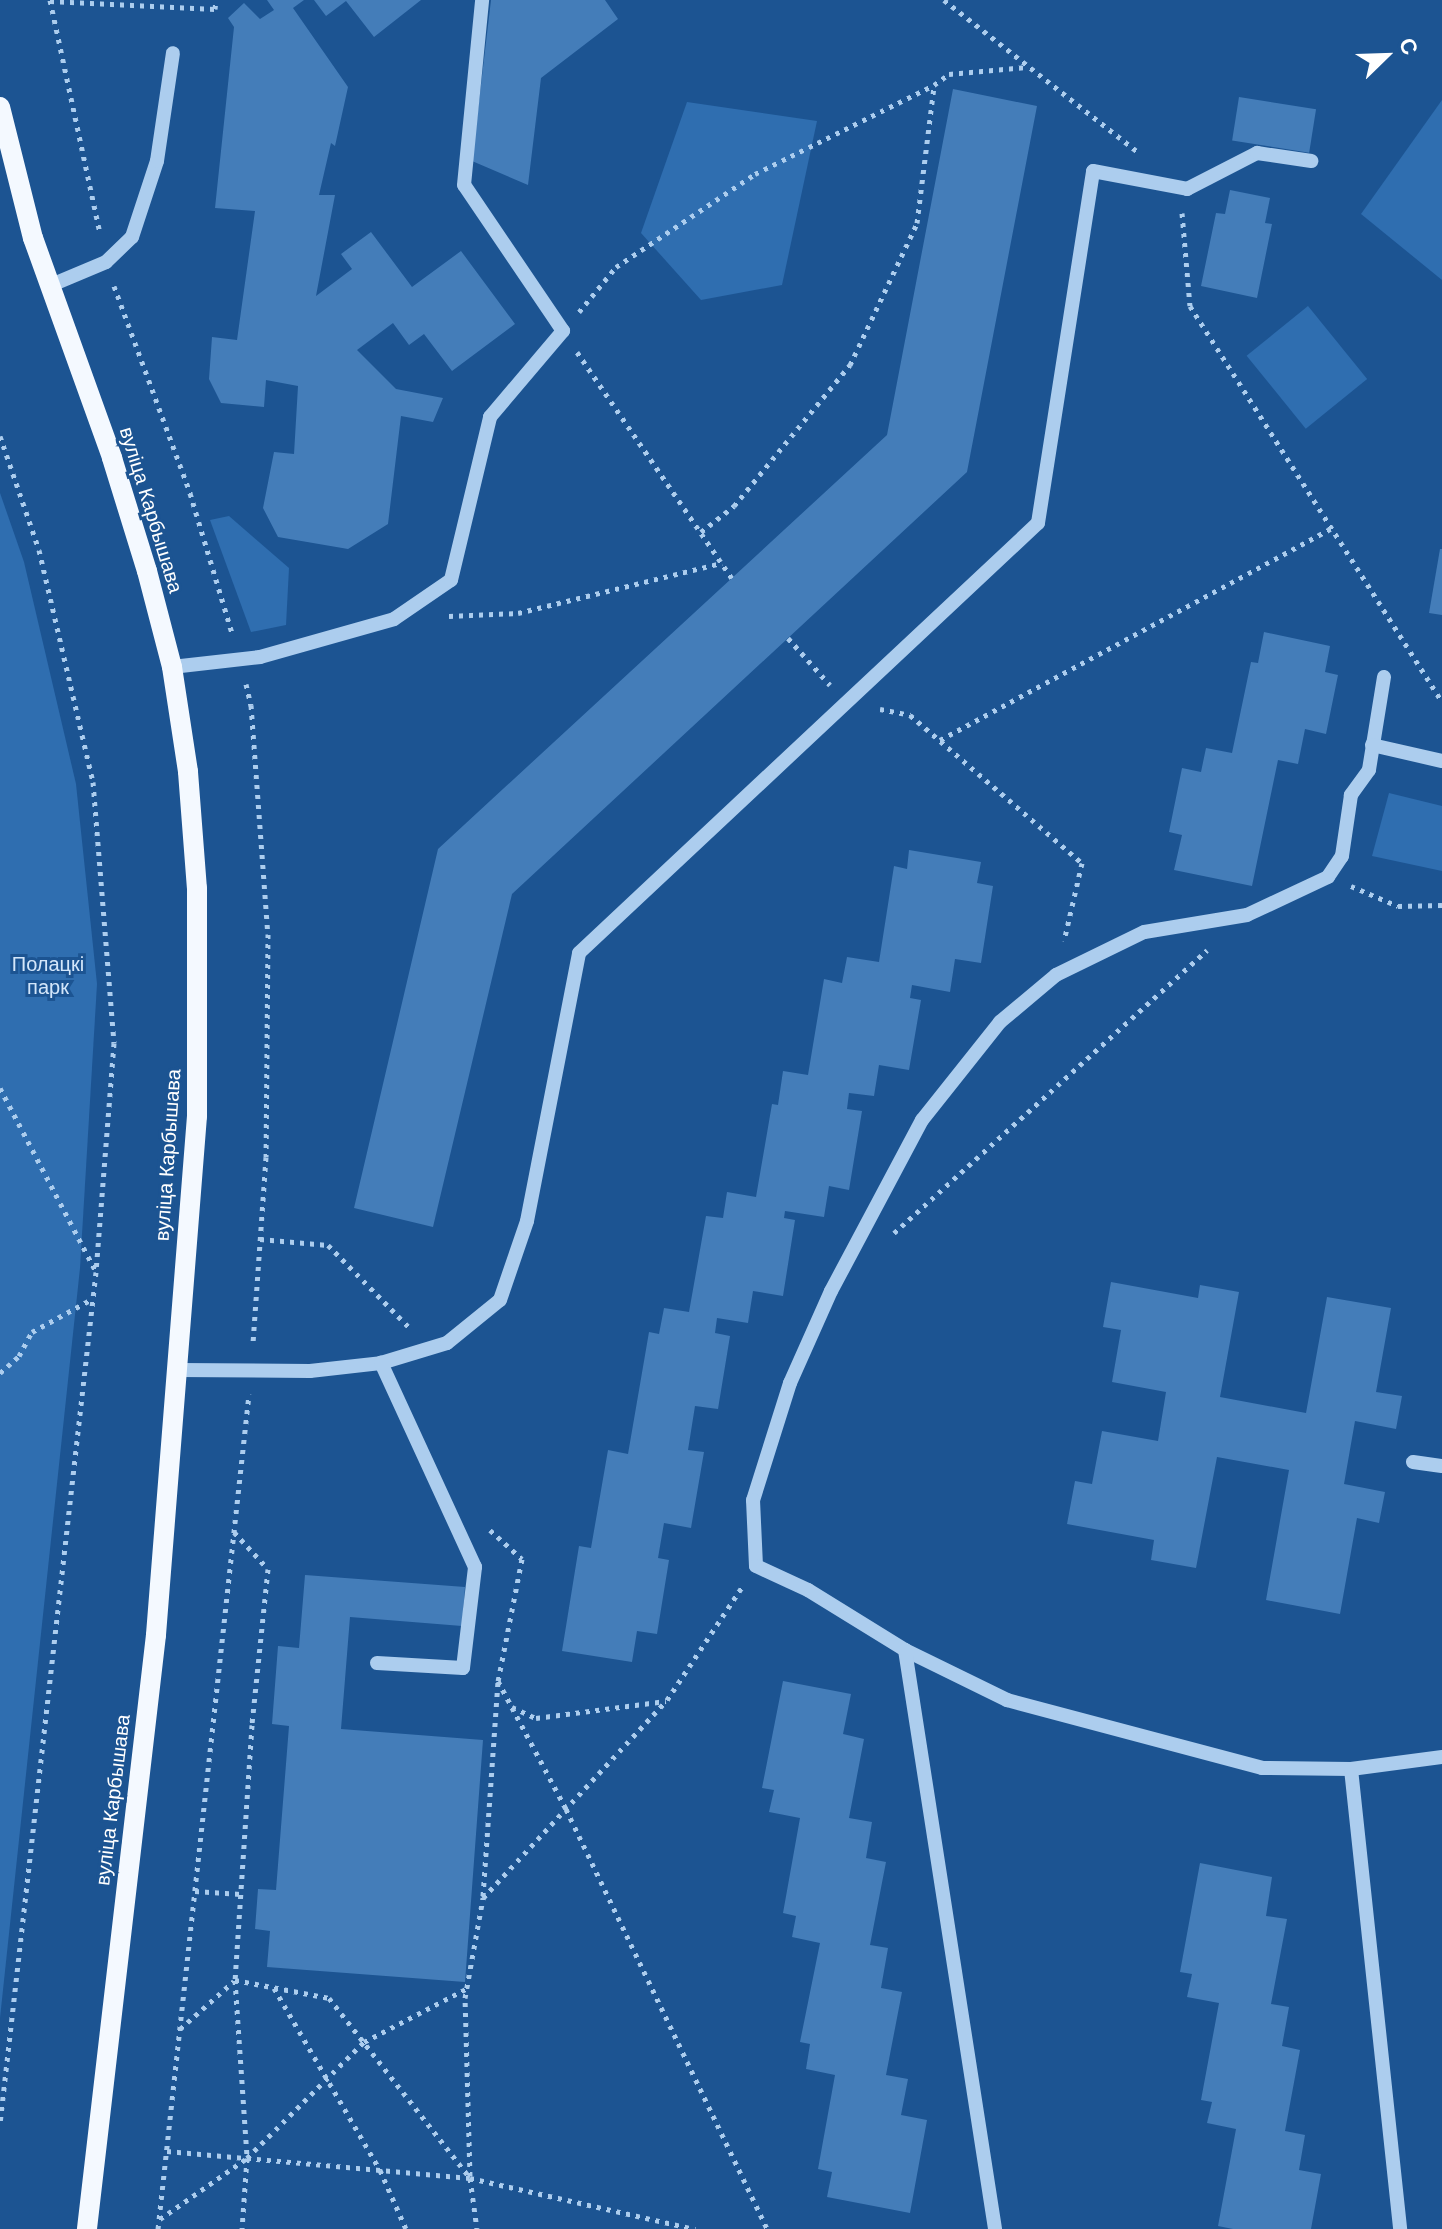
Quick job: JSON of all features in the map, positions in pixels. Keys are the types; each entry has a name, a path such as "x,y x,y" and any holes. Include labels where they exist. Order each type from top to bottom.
{"main road":[{"name":"вуліца Карбышава","path":"0,107 29,225 112,458 147,571 172,667 188,772 199,961 197,1116 156,1635 87,2229"}],"lane":[{"path":"172,667 260,657 394,619 451,580 490,417 563,331 464,185 482,0"},
{"path":"49,286 106,262 132,237 157,161 173,53"},
{"path":"178,1370 310,1371 381,1363 447,1343 500,1300 527,1221 579,953 1038,523 1093,171 1187,189 1257,153 1311,161"},
{"path":"1384,677 1369,770 1351,795 1342,856 1328,877 1247,915 1144,932 1056,975 1000,1022 922,1120 831,1291 790,1383 753,1500 756,1566 808,1590 905,1650 1007,1700 1262,1768 1351,1769 1442,1757"},
{"path":"1372,745 1442,761"},
{"path":"377,1663 463,1668 475,1567 381,1363"},
{"path":"1413,1462 1442,1466"},
{"path":"905,1650 995,2229"},
{"path":"1351,1769 1400,2229"}],"path":[{"path":"50,1 215,9 216,0"},
{"path":"944,0 1187,189 1181,221 1190,306 1442,701"},
{"path":"732,578 563,331 616,267 729,191 862,118 934,85 949,74 1028,67"},
{"path":"701,532 734,506 850,365 917,223 934,85"},
{"path":"0,436 39,550 93,782 114,1043 96,1272 0,2124"},
{"path":"940,740 1331,529"},
{"path":"394,619 518,613 722,563"},
{"path":"788,638 845,702 910,715 1082,863 1056,975"},
{"path":"1328,877 1398,906 1442,905"},
{"path":"888,1239 1247,915"},
{"path":"0,1088 96,1272"},
{"path":"260,1239 328,1245 430,1348"},
{"path":"0,1373 19,1356 32,1332 93,1298"},
{"path":"477,2229 470,2178 467,1989 483,1898 498,1681 522,1559 480,1521"},
{"path":"234,1532 268,1569 235,1980 247,2158 242,2229"},
{"path":"483,1898 667,1700 756,1566"},
{"path":"498,1681 566,1809 767,2229"},
{"path":"512,1707 536,1718 667,1700"},
{"path":"195,1891 241,1894"},
{"path":"235,1980 329,1998 470,2178"},
{"path":"180,2029 235,1980"},
{"path":"273,1987 380,2170 406,2229"},
{"path":"159,2220 247,2158 364,2042 467,1989"},
{"path":"167,2151 470,2178 695,2229"}],"green space":[{"path":"1442,100 1442,280 1361,214"},
{"path":"687,102 817,121 782,285 701,300 641,233"},
{"path":"1308,306 1367,379 1306,429 1247,356"},
{"name":"Полацкі парк","path":"0,493 24,562 76,784 97,984 80,1268 0,2018"},
{"path":"229,516 289,568 286,625 251,632 210,520"},
{"path":"1389,793 1442,806 1442,871 1372,856"}],"building":[{"path":"267,0 304,0 293,8 348,87 335,146 331,143 319,195 335,195 316,296 352,269 341,254 371,232 412,287 461,251 515,324 452,371 424,334 409,345 393,323 357,350 396,389 443,398 433,422 401,416 388,524 348,549 278,537 263,508 274,452 294,454 298,386 266,380 264,407 221,403 209,379 212,337 237,340 255,211 215,208 234,27 228,18 244,3 260,19 274,10"},
{"path":"314,0 421,0 374,37 346,1 326,16"},
{"path":"491,0 605,0 618,19 541,78 528,185 472,161"},
{"path":"953,89 1037,106 967,472 512,894 433,1227 354,1208 438,849 887,435"},
{"path":"1239,97 1316,109 1309,153 1232,140"},
{"path":"1230,190 1270,198 1265,223 1272,224 1257,298 1201,286 1216,213 1225,214"},
{"path":"1442,549 1442,615 1429,613"},
{"path":"1264,632 1330,646 1325,672 1338,675 1326,734 1305,729 1298,764 1278,760 1252,886 1174,870 1182,835 1169,832 1182,768 1201,772 1206,748 1232,753 1251,662 1258,663"},
{"path":"909,850 981,862 977,883 993,886 981,963 955,959 950,992 912,985 910,998 921,1000 909,1070 879,1065 874,1096 849,1093 847,1109 862,1111 849,1190 829,1186 824,1217 785,1211 784,1218 795,1220 783,1296 753,1291 748,1323 717,1318 715,1333 730,1336 718,1409 695,1406 688,1450 704,1452 691,1528 664,1523 658,1558 669,1560 657,1634 637,1631 632,1662 562,1651 579,1546 591,1548 608,1450 628,1454 649,1332 659,1334 664,1308 689,1312 706,1216 723,1218 727,1192 756,1197 772,1104 778,1105 783,1071 808,1075 824,979 842,983 847,957 879,962 894,866 907,869"},
{"path":"1111,1282 1198,1298 1200,1285 1239,1292 1220,1397 1306,1413 1327,1297 1391,1308 1376,1392 1402,1396 1396,1429 1355,1421 1344,1484 1385,1492 1379,1523 1357,1518 1340,1614 1266,1600 1289,1470 1217,1457 1196,1568 1151,1560 1154,1540 1067,1524 1075,1481 1092,1484 1102,1431 1158,1441 1166,1392 1112,1382 1121,1330 1103,1327"},
{"path":"305,1575 465,1587 462,1626 350,1617 341,1729 483,1740 465,1982 267,1967 270,1931 255,1929 258,1889 276,1890 289,1726 272,1724 278,1646 299,1648"},
{"path":"783,1681 851,1694 843,1734 864,1739 849,1818 872,1822 866,1858 886,1862 870,1945 888,1948 881,1988 902,1992 886,2075 908,2079 901,2115 927,2120 910,2213 827,2197 832,2172 818,2169 835,2075 806,2069 810,2044 800,2042 820,1943 792,1937 796,1916 783,1913 800,1818 769,1812 774,1790 762,1788"},
{"path":"1200,1863 1272,1877 1266,1916 1287,1919 1271,2004 1289,2007 1282,2046 1300,2050 1285,2131 1305,2135 1299,2170 1321,2174 1311,2229 1233,2229 1218,2226 1236,2129 1207,2123 1212,2102 1201,2100 1219,2003 1187,1997 1192,1974 1180,1972"}]}
